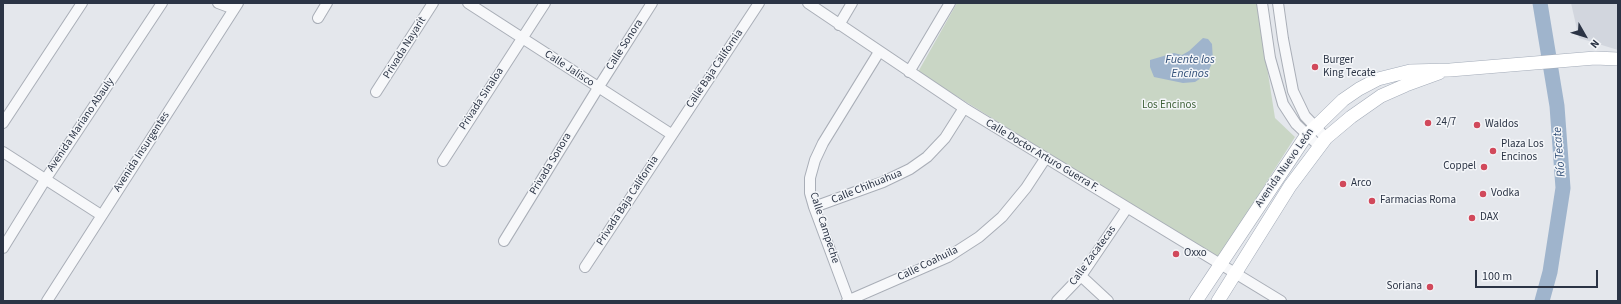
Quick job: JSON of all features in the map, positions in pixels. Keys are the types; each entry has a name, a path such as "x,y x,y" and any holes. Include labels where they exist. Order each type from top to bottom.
{"main road":[{"path":"1450,70 1596,58 1618,59"},
{"name":"Avenida Nuevo León","path":"1196,301 1310,131 1347,97 1378,79 1410,70 1450,70"},
{"name":"Avenida Nuevo León","path":"1218,301 1290,186 1322,142 1351,117 1381,96 1406,85 1450,70"}],"street":[{"path":"3,123 82,3"},
{"name":"Avenida Mariano Abauly","path":"3,248 44,180 162,3"},
{"path":"218,3 236,6"},
{"path":"318,18 327,3"},
{"name":"Privada Nayarit","path":"376,92 433,3"},
{"name":"Calle Jalisco","path":"468,3 671,134"},
{"name":"Privada Sinaloa","path":"443,161 545,3"},
{"name":"Calle Sonora","path":"598,88 652,3"},
{"name":"Calle Baja California","path":"671,134 759,3"},
{"name":"Calle Doctor Arturo Guerra F.","path":"808,3 964,108 1045,159 1281,301"},
{"path":"839,25 852,3"},
{"path":"910,72 950,3"},
{"path":"1262,3 1270,58 1278,92 1288,114 1322,142"},
{"path":"1278,3 1293,91 1310,131"},
{"name":"Avenida Insurgentes","path":"47,301 236,6"},
{"name":"Calle Campeche","path":"848,301 814,207 810,193 810,178 815,160 824,143 879,52"},
{"name":"Privada Sonora","path":"504,241 598,88"},
{"name":"Calle Chihuahua","path":"814,207 883,182 910,169 927,157 945,138 964,108"},
{"name":"Privada Baja California","path":"585,267 671,134"},
{"path":"3,152 44,180 101,215"},
{"name":"Calle Coahuila","path":"848,301 948,257 979,237 1002,217 1026,188 1045,159"},
{"name":"Calle Zacatecas","path":"1057,301 1081,276 1127,208"},
{"path":"1081,276 1108,301"}],"shaded area":[{"path":"1571,3 1618,3 1618,50 1579,38"}],"green space":[{"name":"Los Encinos","path":"957,3 1257,3 1275,118 1295,137 1218,259 918,72"}],"water":[{"name":"Fuente los Encinos","path":"1203,38 1208,39 1212,44 1213,61 1207,74 1195,82 1183,83 1154,77 1150,67 1150,60 1174,53 1182,55 1189,51"}],"waterway":[{"name":"Río Tecate","path":"1540,3 1557,106 1563,188 1550,272 1542,301"}],"place":[{"name":"Burger King Tecate","path":"1315,67"},
{"name":"24/7","path":"1428,123"},
{"name":"Waldos","path":"1477,125"},
{"name":"Plaza Los Encinos","path":"1493,151"},
{"name":"Coppel","path":"1484,167"},
{"name":"Arco","path":"1343,184"},
{"name":"Vodka","path":"1483,194"},
{"name":"Farmacias Roma","path":"1372,201"},
{"name":"DAX","path":"1472,218"},
{"name":"Oxxo","path":"1176,254"},
{"name":"Soriana","path":"1430,287"}]}
